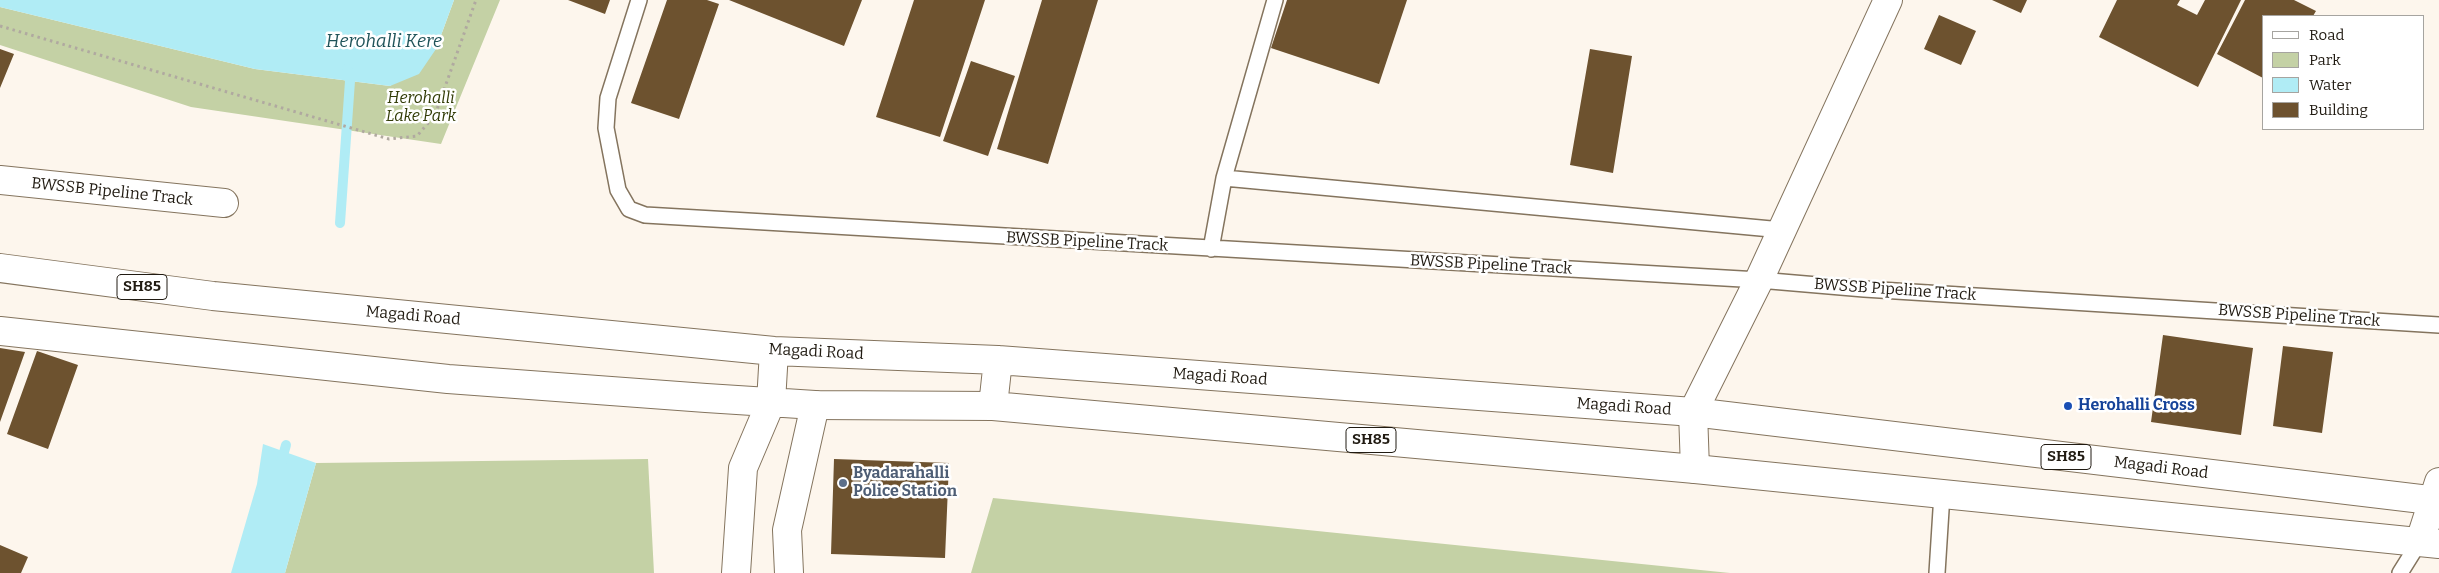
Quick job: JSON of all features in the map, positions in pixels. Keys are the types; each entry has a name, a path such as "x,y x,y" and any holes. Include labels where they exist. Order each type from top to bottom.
{"main road":[{"path":"1695,469 1693,412 1759,280 1888,0"},
{"name":"BWSSB Pipeline Track","path":"0,180 224,203"},
{"name":"Magadi Road","path":"0,268 284,304 774,350 998,360 1693,412 2437,494"},
{"name":"SH85","path":"0,331 267,358 448,379 814,405 993,406 1695,469 2429,542"},
{"path":"736,573 743,468 771,402 774,350"},
{"path":"993,406 998,360"},
{"path":"789,573 787,530 814,405"},
{"path":"2429,542 2437,494"}],"lane":[{"name":"BWSSB Pipeline Track","path":"639,0 608,98 606,128 618,190 629,209 645,215 1211,250 1759,280 1864,289 2439,325"},
{"path":"1211,250 1224,178 1275,0"},
{"path":"1224,178 1782,230"},
{"path":"1937,573 1942,494"},
{"path":"2400,573 2429,542"}],"path":[{"path":"0,26 389,139 417,136 435,114 476,0"}],"green space":[{"name":"Herohalli Lake Park","path":"454,0 500,0 441,144 191,107 0,45 0,7 255,69 390,86 436,49"},
{"path":"648,459 654,573 285,573 316,463"},
{"path":"993,498 1730,573 971,573"}],"water":[{"name":"Herohalli Kere","path":"0,0 454,0 436,49 419,74 390,86 255,69 0,7"},
{"path":"263,444 316,463 285,573 231,573 257,484"}],"building":[{"path":"568,0 610,0 605,14"},
{"path":"667,0 707,0 719,4 679,119 631,103"},
{"path":"729,0 862,0 844,46"},
{"path":"914,0 985,0 940,137 876,117"},
{"path":"1042,0 1098,0 1048,164 997,149"},
{"path":"1287,0 1407,0 1379,84 1271,48"},
{"path":"1992,0 2027,0 2021,13"},
{"path":"2117,0 2180,0 2177,5 2197,15 2205,0 2241,0 2198,87 2099,37"},
{"path":"2245,0 2294,0 2316,11 2314,15 2262,15 2262,77 2217,54"},
{"path":"1939,15 1976,31 1961,65 1924,49"},
{"path":"0,49 14,54 0,88"},
{"path":"1590,49 1632,56 1613,173 1570,165"},
{"path":"971,61 1015,76 988,156 943,141"},
{"path":"2163,335 2253,348 2241,435 2151,422"},
{"path":"2283,346 2333,352 2322,433 2273,426"},
{"path":"0,348 25,352 0,422"},
{"path":"37,351 78,365 48,449 7,434"},
{"path":"834,459 949,463 945,558 831,554"},
{"path":"0,545 28,557 21,573 0,573"}],"waterway":[{"path":"340,223 350,81 347,69"},
{"path":"281,463 286,445"}],"place":[{"name":"Herohalli Cross","path":"2068,406"},
{"name":"Byadarahalli Police Station","path":"843,483"}]}
